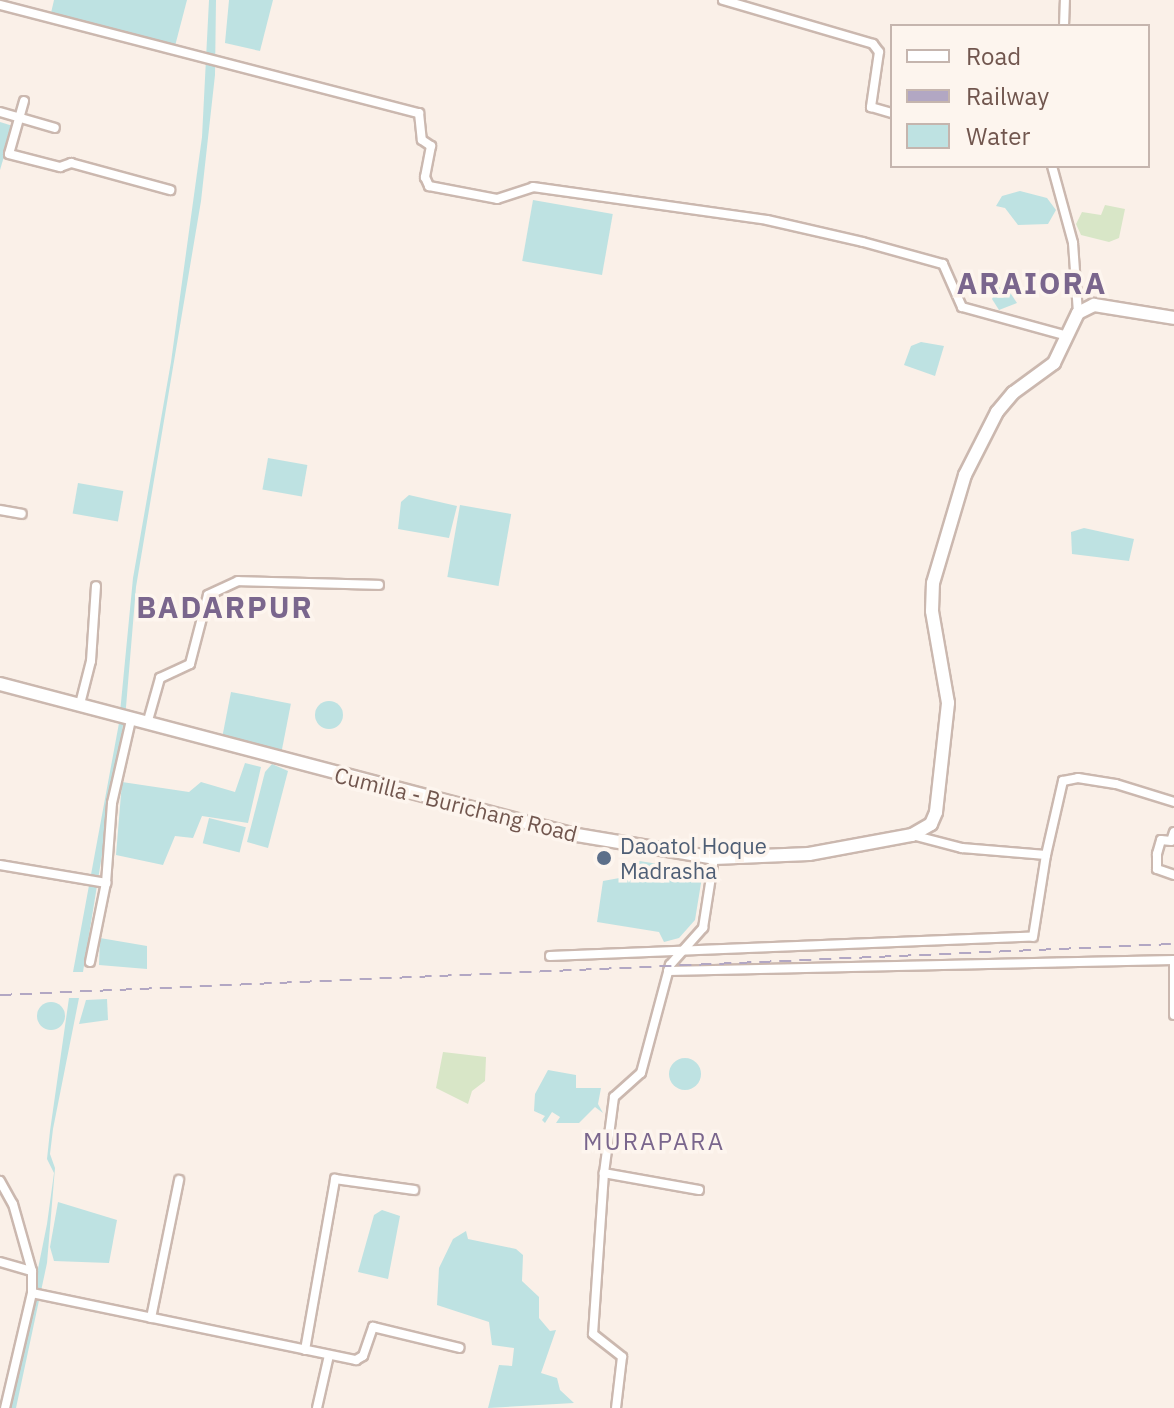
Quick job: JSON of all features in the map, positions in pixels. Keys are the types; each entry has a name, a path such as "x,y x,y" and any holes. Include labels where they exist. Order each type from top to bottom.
{"main road":[{"path":"912,835 931,824 936,812 948,703 932,611 933,583 965,475 997,412 1013,393 1054,363 1078,313 1094,305 1174,318"},
{"name":"Cumilla - Burichang Road","path":"0,684 571,834 714,858 809,854 912,835"}],"street":[{"path":"723,0 873,44 879,52 871,107 890,112"},
{"path":"1064,24 1065,0"},
{"path":"0,5 419,113 422,140 431,146 425,177 429,186 497,199 533,187 767,220 863,242 943,264 962,307 1068,336"},
{"path":"24,101 9,154 60,167 71,163 170,190"},
{"path":"0,112 55,128"},
{"path":"1053,168 1073,243 1078,313"},
{"path":"0,510 22,514"},
{"path":"147,724 160,678 190,664 208,595 238,581 379,585"},
{"path":"80,704 91,661 96,586"},
{"path":"90,962 112,803 131,720"},
{"path":"550,956 677,954 1033,937 1046,855 1063,781 1116,784 1174,802"},
{"path":"1174,832 1171,841 1161,840 1157,869 1174,875"},
{"path":"912,835 962,848 1046,855"},
{"path":"616,1408 622,1357 593,1334 604,1173 614,1097 641,1073 668,971 677,954 703,928 714,858"},
{"path":"0,865 103,882"},
{"path":"668,971 1174,960 1174,1015"},
{"path":"604,1173 699,1190"},
{"path":"305,1350 335,1179 414,1190"},
{"path":"151,1318 179,1180"},
{"path":"0,1181 13,1204 32,1271 32,1293 5,1408"},
{"path":"0,1262 32,1271"},
{"path":"32,1293 359,1360 373,1327 460,1348"},
{"path":"317,1408 329,1355"}],"green space":[{"path":"1105,205 1125,209 1119,238 1109,242 1081,235 1076,224 1082,212 1101,215"},
{"path":"443,1052 486,1057 485,1081 472,1091 468,1104 436,1088"}],"water":[{"path":"54,0 187,0 175,46 51,13"},
{"path":"209,0 216,0 215,75 201,201 136,587 126,707 83,972 73,972 119,723 133,578 171,362 202,137"},
{"path":"229,0 273,0 260,51 225,43"},
{"path":"0,122 13,126 0,170"},
{"path":"1020,191 1047,198 1056,210 1048,224 1018,225 1005,208 996,206 1002,196"},
{"path":"533,200 613,214 602,275 522,261"},
{"path":"998,287 1009,291 1017,303 999,310 992,299"},
{"path":"921,342 944,346 935,376 904,365 911,346"},
{"path":"268,458 307,465 302,496 262,490"},
{"path":"78,483 123,491 118,522 73,514"},
{"path":"409,495 457,506 449,538 398,529 401,502"},
{"path":"460,505 511,514 499,586 447,577"},
{"path":"1084,528 1134,539 1129,561 1072,554 1071,532"},
{"path":"231,692 291,704 281,753 221,741"},
{"path":"329,701 339,705 343,715 339,725 329,729 319,725 315,715 319,705"},
{"path":"245,763 261,767 248,823 202,816 193,838 175,836 163,865 116,855 122,782 189,792 201,782 235,792"},
{"path":"272,764 288,771 268,848 247,842 265,772"},
{"path":"209,818 246,827 240,852 203,843"},
{"path":"633,860 703,871 695,920 679,938 664,942 659,932 597,922 603,881 625,877"},
{"path":"100,938 147,946 147,969 99,965"},
{"path":"69,998 79,998 53,1129 50,1154 55,1168 47,1263 16,1408 10,1408 47,1224 54,1173 47,1159"},
{"path":"107,999 108,1020 79,1024 86,1000"},
{"path":"51,1002 61,1006 65,1016 61,1026 51,1030 41,1026 37,1016 41,1006"},
{"path":"685,1058 696,1063 701,1074 696,1085 685,1090 674,1085 669,1074 674,1063"},
{"path":"548,1070 576,1075 576,1088 601,1088 598,1104 603,1113 595,1107 579,1123 556,1123 560,1117 552,1112 545,1123 542,1120 545,1116 534,1111 535,1094"},
{"path":"58,1202 117,1220 109,1263 54,1261 50,1247"},
{"path":"382,1210 400,1216 388,1279 358,1272 374,1215"},
{"path":"466,1231 468,1239 516,1249 523,1255 522,1281 539,1297 539,1318 550,1331 556,1330 541,1373 557,1378 560,1390 574,1403 488,1408 499,1365 512,1366 514,1348 492,1345 489,1322 437,1305 439,1268 453,1239"}],"railway":[{"path":"0,995 1174,944"}],"place":[{"name":"Daoatol Hoque Madrasha","path":"604,858"}],"district":[{"name":"ARAIORA","path":"1032,283"},
{"name":"BADARPUR","path":"225,607"},
{"name":"MURAPARA","path":"654,1142"}]}
